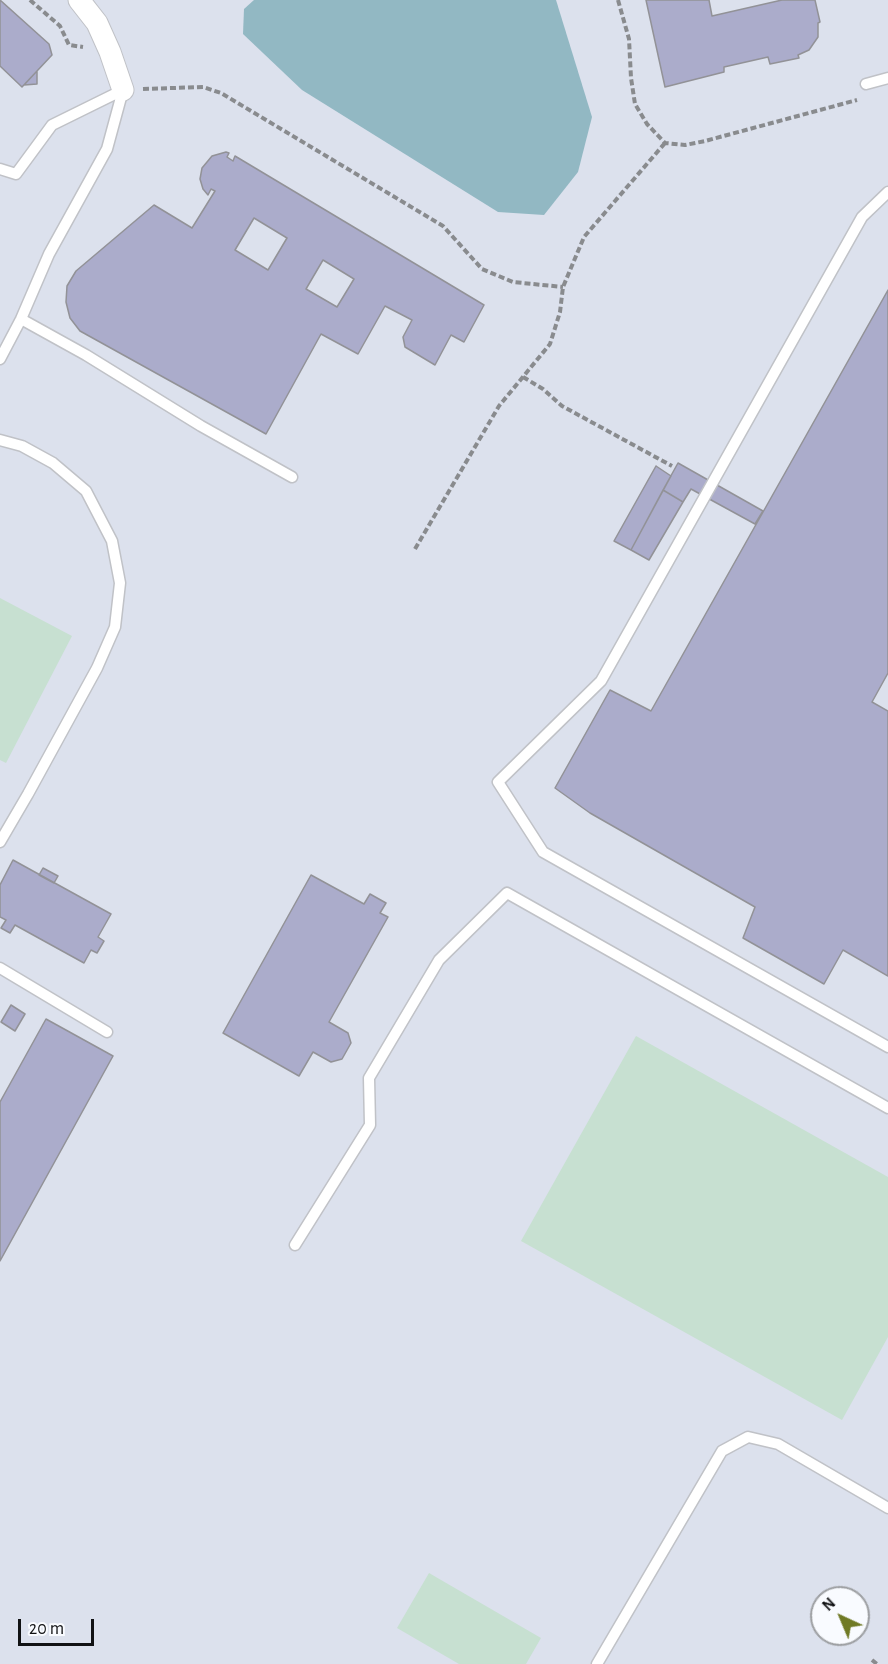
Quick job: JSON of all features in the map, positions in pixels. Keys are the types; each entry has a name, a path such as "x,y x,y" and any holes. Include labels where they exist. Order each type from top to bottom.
{"street":[{"path":"79,0 97,23 123,90"}],"lane":[{"path":"866,84 888,78"},
{"path":"0,169 16,174 52,125 123,90"},
{"path":"0,359 21,319 49,254 106,149 123,90"},
{"path":"888,192 862,217 601,681 498,782 543,852 888,1047"},
{"path":"21,319 292,477"},
{"path":"0,440 22,446 53,463 86,491 112,541 120,583 115,627 97,668 0,842"},
{"path":"295,1245 370,1125 369,1078 439,960 507,893 888,1108"},
{"path":"0,968 107,1032"},
{"path":"597,1664 722,1451 748,1437 778,1444 888,1508"}],"path":[{"path":"30,0 60,26 69,45 110,52"},
{"path":"618,0 629,39 630,78 634,104 647,124 665,143 685,145 705,141 860,99"},
{"path":"123,90 203,87 221,93 443,226 482,269 513,282 563,287"},
{"path":"415,549 499,406 550,344 560,312 563,287 584,237 665,143"},
{"path":"523,377 543,389 562,406 672,466"},
{"path":"872,1660 877,1664"}],"shaded area":[{"path":"0,0 888,0 888,1664 0,1664"}],"green space":[{"path":"0,598 72,636 6,763 0,760"},
{"path":"636,1036 888,1177 888,1337 842,1420 521,1241"},
{"path":"429,1573 541,1638 526,1664 459,1664 397,1628"}],"water":[{"path":"254,0 556,0 592,117 578,172 544,215 498,212 302,90 243,34 244,9"}],"building":[{"path":"0,0 49,44 52,55 22,87 0,66"},
{"path":"646,0 709,0 712,16 782,0 815,0 820,22 818,23 818,37 809,50 798,55 799,58 770,64 768,57 724,67 724,72 665,87"},
{"path":"37,71 37,84 24,85"},
{"path":"226,152 229,153 227,157 233,161 235,156 484,305 464,342 451,335 435,365 405,347 403,337 412,320 385,306 358,354 321,334 266,434 80,331 70,318 66,302 67,286 76,271 154,205 192,228 215,191 211,189 208,195 200,179 202,168 212,156","holes":["254,218 287,238 268,270 235,250","323,260 354,279 337,307 306,289"]},
{"path":"888,290 888,673 872,702 888,711 888,976 843,950 824,984 743,938 755,907 590,813 555,788 610,690 651,711"},
{"path":"678,463 763,511 755,524 691,489 683,502 663,490"},
{"path":"656,466 671,476 631,550 614,541"},
{"path":"663,490 683,502 649,560 631,550"},
{"path":"13,860 111,914 98,937 104,941 97,953 91,950 84,963 15,925 10,933 1,928 6,920 0,917 0,885"},
{"path":"43,868 58,876 54,883 39,875"},
{"path":"311,875 364,904 370,894 386,903 380,913 388,917 329,1022 348,1033 351,1043 342,1059 331,1062 313,1052 299,1076 223,1033"},
{"path":"11,1005 25,1014 15,1031 1,1022"},
{"path":"46,1019 113,1056 0,1261 0,1102"}]}
